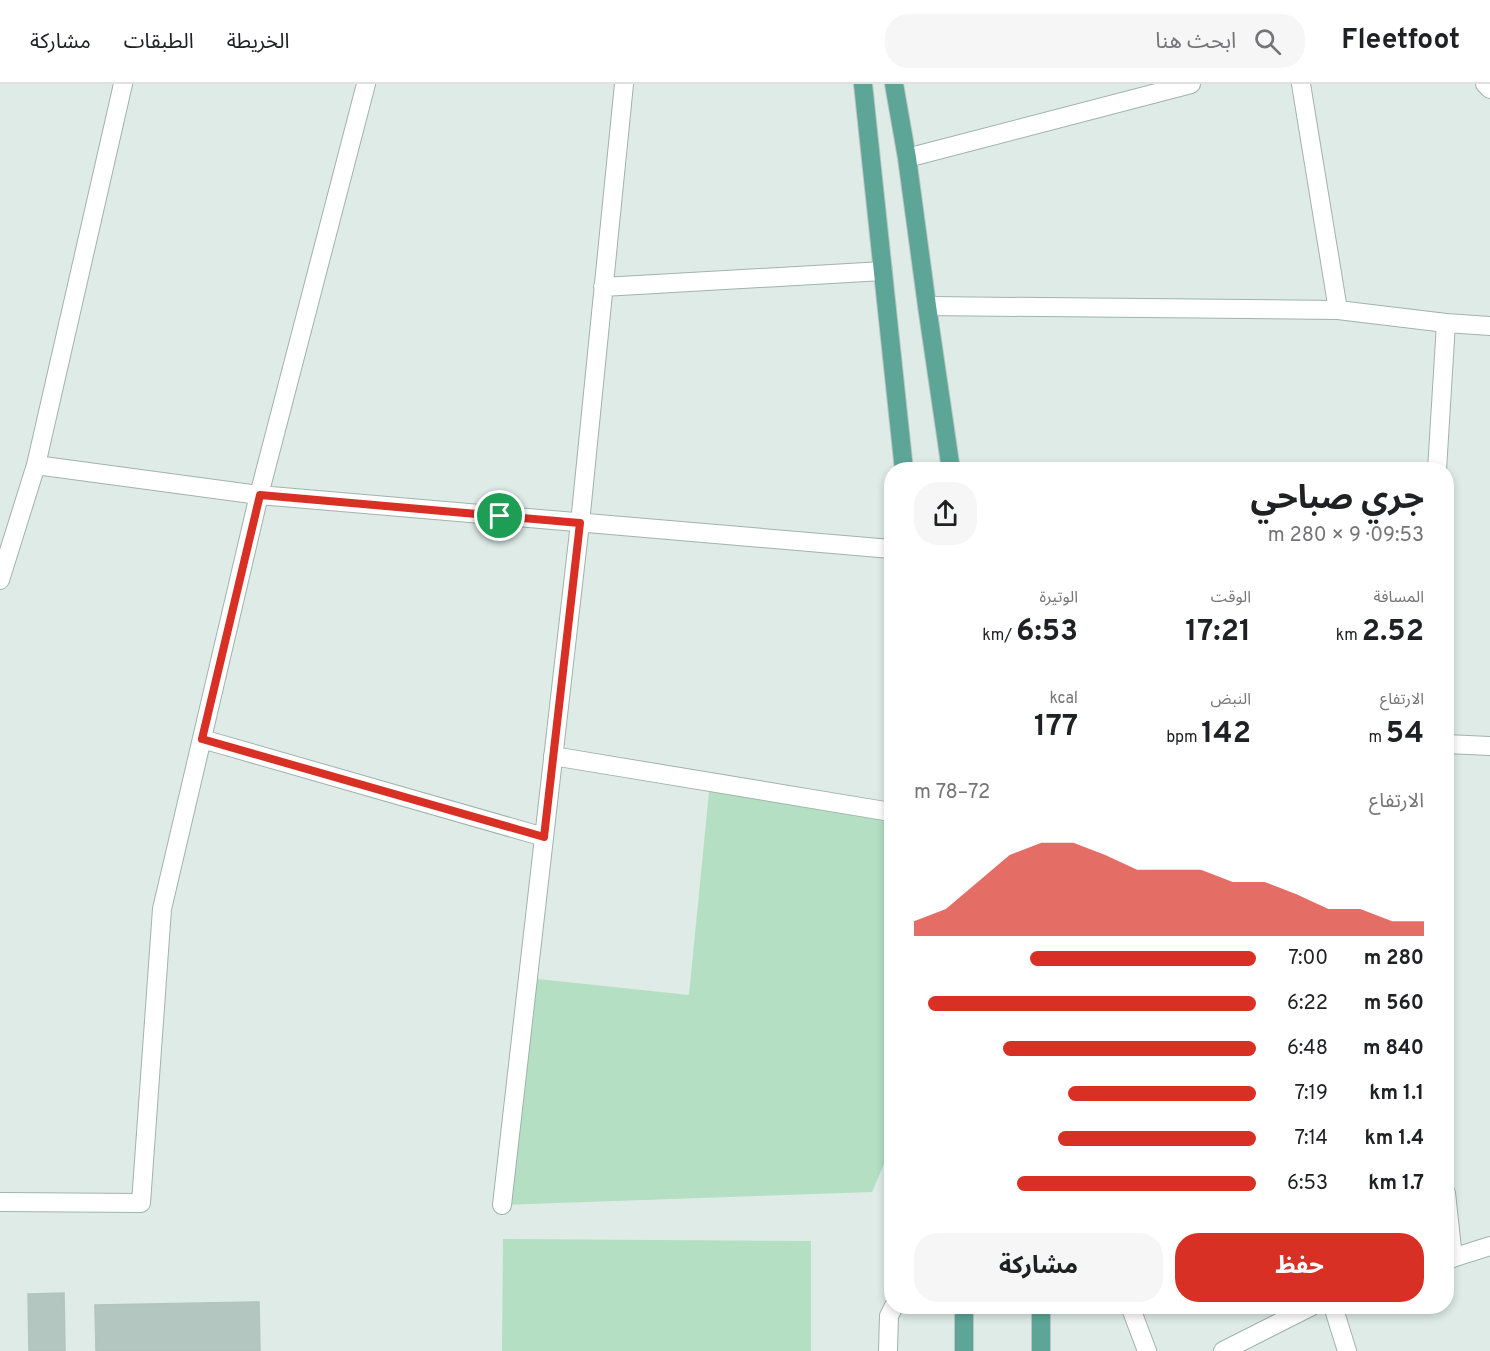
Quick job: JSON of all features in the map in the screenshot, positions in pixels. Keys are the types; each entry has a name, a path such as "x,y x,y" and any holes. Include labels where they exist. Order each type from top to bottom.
{"main road":[{"path":"863,84 903,462"},
{"path":"894,84 907,158 950,462"},
{"path":"964,1314 964,1351"},
{"path":"1041,1314 1041,1351"}],"street":[{"path":"0,580 36,465 123,84"},
{"path":"0,1202 141,1203 162,909 260,495 366,84"},
{"path":"502,1205 580,523 624,84"},
{"path":"907,158 1191,84"},
{"path":"1300,84 1338,310"},
{"path":"1485,84 1490,90"},
{"path":"603,287 883,271"},
{"path":"927,306 1338,310 1490,326"},
{"path":"1437,462 1446,323"},
{"path":"36,465 260,495 884,548"},
{"path":"202,739 544,837"},
{"path":"1454,744 1490,746"},
{"path":"553,756 884,812"},
{"path":"1454,1257 1490,1246"},
{"path":"888,1351 890,1314"},
{"path":"1133,1314 1147,1351"},
{"path":"1223,1351 1296,1314"},
{"path":"1335,1314 1347,1351"}],"green space":[{"path":"710,782 884,811 884,1164 872,1192 502,1205 528,978 689,995"},
{"path":"503,1239 811,1241 811,1351 502,1351"}],"building":[{"path":"64,1293 65,1351 29,1351 28,1294"},
{"path":"259,1302 260,1351 96,1351 95,1305"}],"route":[{"path":"260,495 500,516 580,523 544,837 202,739 260,495"}]}
